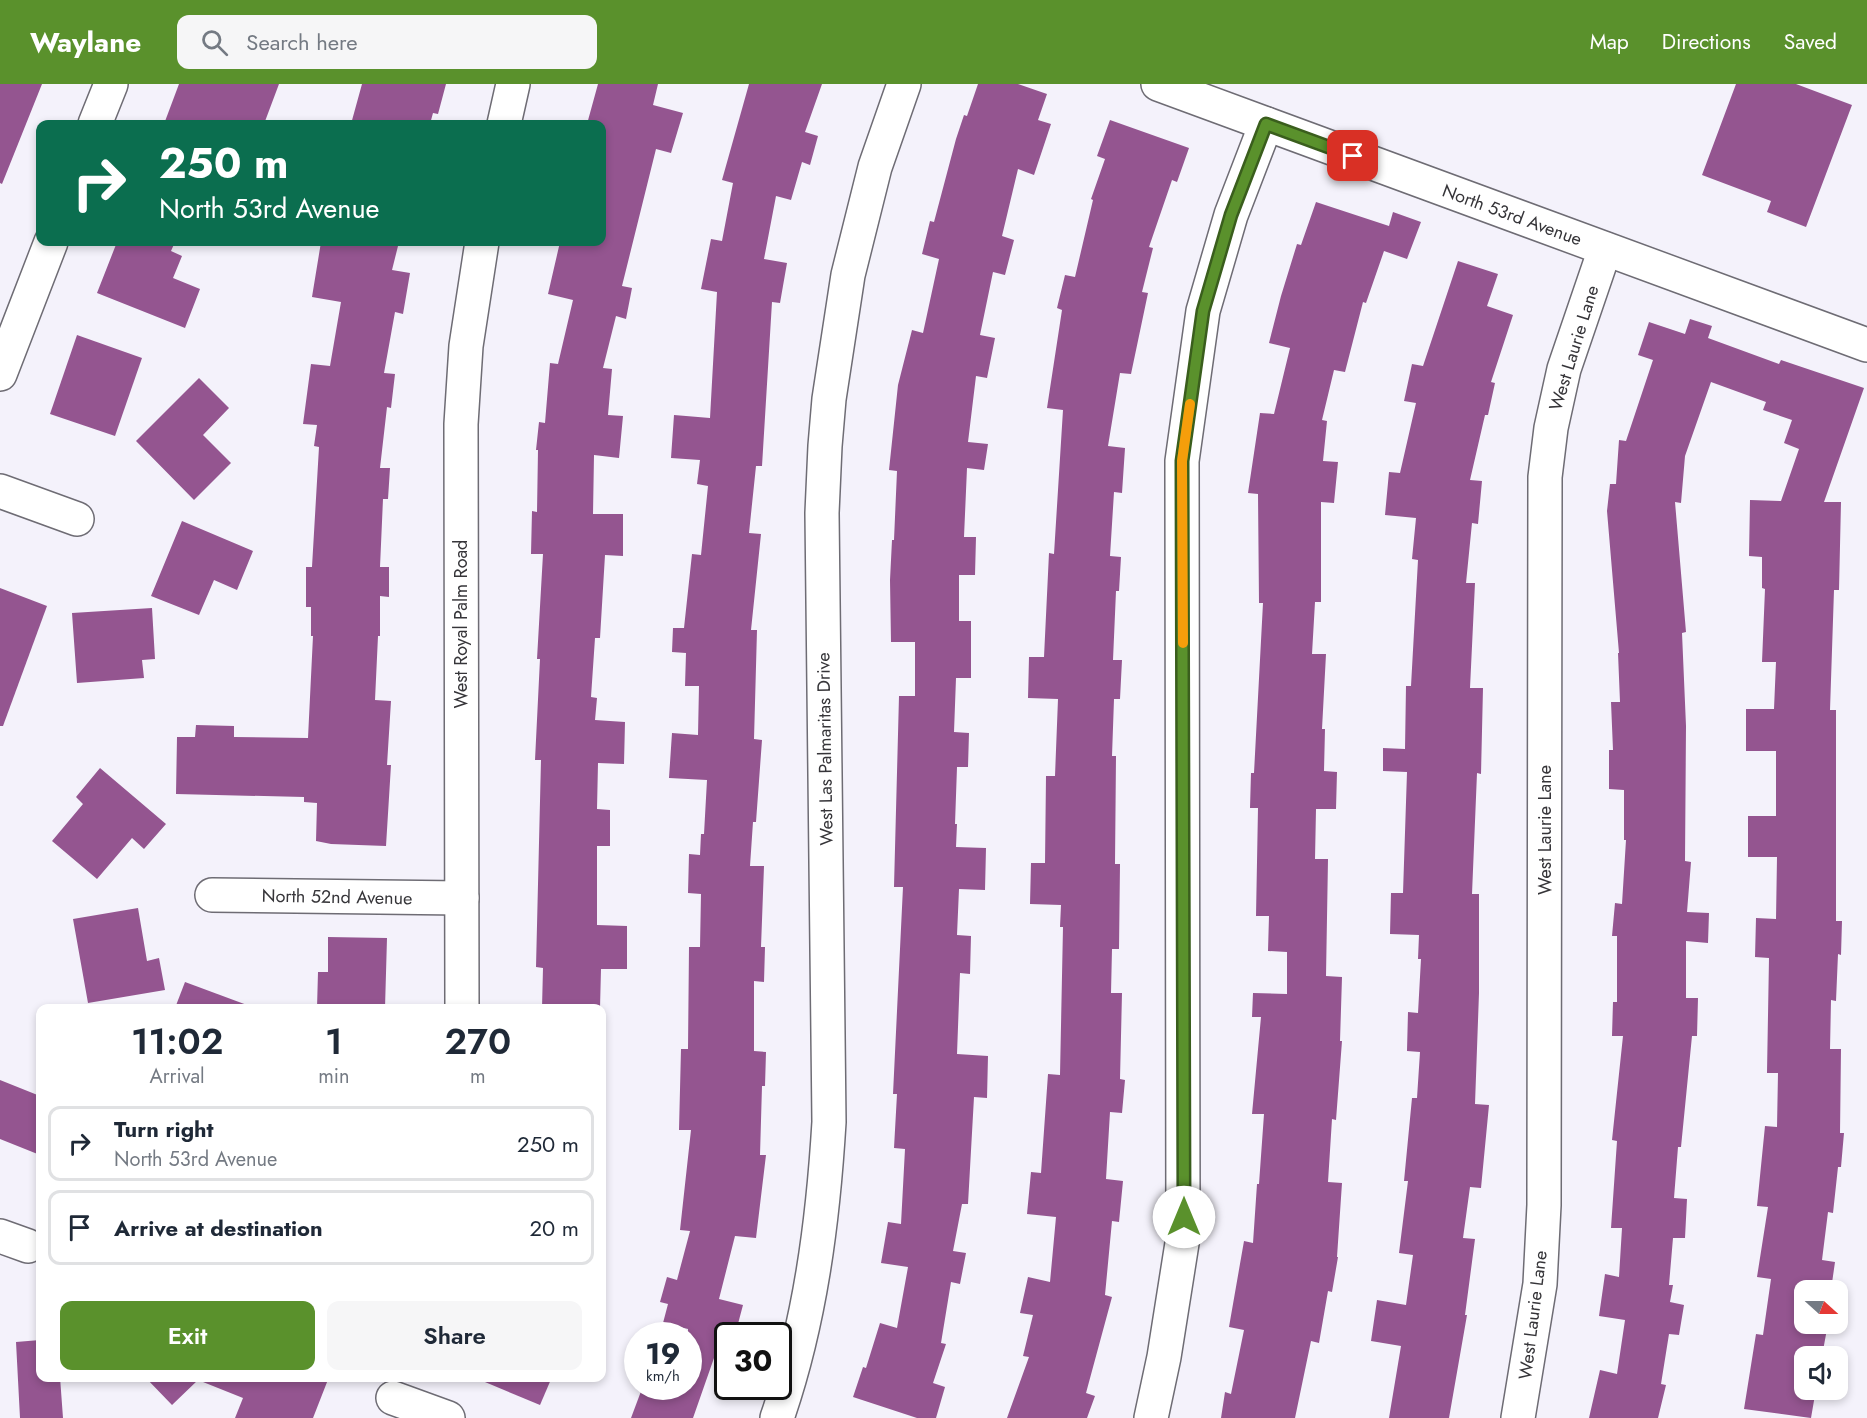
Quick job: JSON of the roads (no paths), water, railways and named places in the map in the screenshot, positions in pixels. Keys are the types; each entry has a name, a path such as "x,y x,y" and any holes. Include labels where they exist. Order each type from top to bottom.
{"street":[{"path":"97,120 111,84"},
{"path":"505,120 513,84"},
{"name":"West Las Palmaritas Drive","path":"777,1418 809,1298 825,1180 829,1122 822,513 829,399 848,275 862,215 875,167 904,84"},
{"name":"North 53rd Avenue","path":"1158,84 1867,345"},
{"path":"1151,1418 1164,1357 1183,1237 1182,461 1203,311 1231,215 1266,124"},
{"path":"0,374 49,246"},
{"name":"West Royal Palm Road","path":"462,1004 461,424 466,346 481,246"},
{"name":"West Laurie Lane","path":"1518,1418 1540,1284 1544,1205 1545,477 1551,428 1564,369 1605,249"},
{"path":"0,491 76,519"},
{"name":"North 52nd Avenue","path":"212,896 462,898"},
{"path":"393,1398 448,1418"}]}
